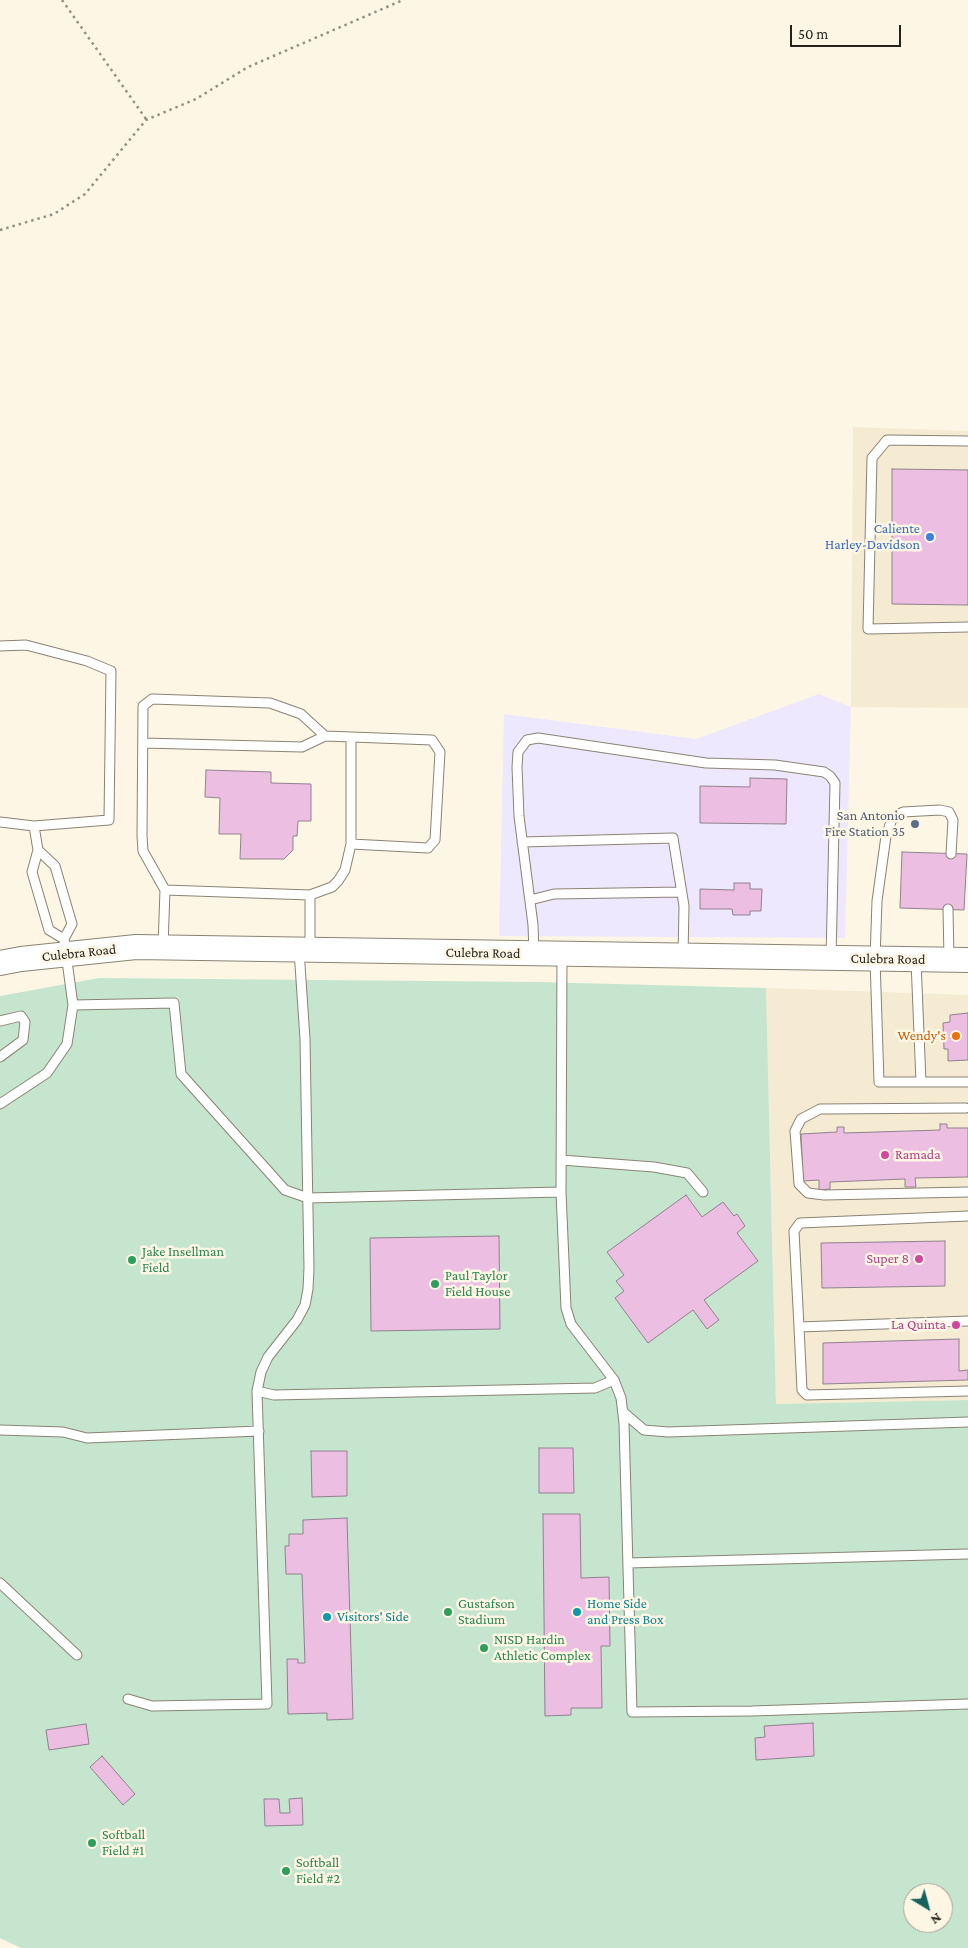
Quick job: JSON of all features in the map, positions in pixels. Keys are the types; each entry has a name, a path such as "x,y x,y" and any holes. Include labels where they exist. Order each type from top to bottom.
{"main road":[{"name":"Culebra Road","path":"0,963 66,947 958,960"}],"lane":[{"path":"968,441 887,440 872,458 868,629 968,627"},
{"path":"0,646 26,645 88,661 111,671 109,820 34,826 0,822"},
{"path":"164,947 165,890 143,851 144,706 152,699 270,704 301,714 325,736"},
{"path":"143,743 302,747 325,736 432,740 440,752 435,840 428,848 351,844"},
{"path":"165,890 310,895 332,887 345,870 351,844 351,737"},
{"path":"534,953 530,900 522,842 517,766 518,752 526,740 538,738 706,763 775,765 824,772 830,776 835,783 831,958"},
{"path":"950,854 953,820 949,812 940,810 903,812 892,819 886,836 877,901 875,959 879,1082 968,1082"},
{"path":"34,826 38,850 32,872 49,930 66,947"},
{"path":"522,842 673,838 684,906 683,956"},
{"path":"0,1104 47,1073 67,1044 74,1005 66,947 72,924 55,866 38,850"},
{"path":"530,900 554,894 681,892"},
{"path":"128,1699 152,1706 267,1704 257,1391 260,1372 268,1357 297,1320 305,1305 309,1268 305,950 310,895"},
{"path":"948,909 958,960"},
{"path":"562,954 561,1192 566,1308 571,1324 614,1380 621,1398 623,1412 632,1712 968,1704"},
{"path":"916,959 922,1082"},
{"path":"74,1005 174,1003 181,1074 285,1190 308,1198 561,1192"},
{"path":"0,1021 20,1016 25,1022 23,1040 0,1058"},
{"path":"966,1108 820,1108 801,1119 795,1131 799,1184 808,1193 824,1195 968,1192"},
{"path":"561,1160 654,1167 687,1173 703,1192"},
{"path":"968,1216 800,1223 794,1231 802,1390 807,1395 968,1392"},
{"path":"800,1327 968,1321"},
{"path":"257,1391 274,1394 595,1388 614,1380"},
{"path":"623,1412 644,1430 668,1432 968,1422"},
{"path":"0,1430 64,1432 87,1438 259,1431"},
{"path":"628,1563 968,1554"},
{"path":"0,1583 77,1655"}],"path":[{"path":"62,0 146,120"},
{"path":"0,230 54,214 85,194 146,120 196,99 257,63 403,0"}],"shaded area":[{"path":"853,427 968,431 968,708 851,707"},
{"path":"819,694 851,707 845,938 499,936 504,714 696,739"},
{"path":"766,988 968,995 968,1400 776,1404"}],"green space":[{"name":"NISD Hardin Athletic Complex","path":"99,978 539,982 766,988 776,1404 968,1400 968,1948 21,1948 0,1938 0,996"}],"building":[{"name":"Caliente Harley-Davidson","path":"892,469 968,470 968,605 892,604"},
{"path":"206,770 271,772 271,783 311,784 311,821 298,821 297,836 293,836 293,850 284,859 240,859 241,834 219,834 220,798 205,797"},
{"path":"750,778 787,779 786,824 700,823 700,786 750,787"},
{"path":"902,852 967,854 964,910 900,908"},
{"path":"734,883 750,883 750,889 762,889 761,911 750,911 750,915 733,915 732,909 700,909 700,889 734,890"},
{"name":"Wendy's","path":"968,1013 968,1060 948,1061 948,1049 944,1049 943,1023 950,1022 950,1015"},
{"name":"Ramada","path":"940,1124 947,1124 947,1128 968,1128 968,1177 915,1178 916,1187 905,1187 905,1179 830,1182 830,1189 819,1190 819,1180 803,1181 801,1134 837,1132 837,1127 844,1127 844,1133 940,1130"},
{"path":"686,1195 702,1217 723,1202 734,1216 737,1214 745,1226 737,1233 758,1261 704,1300 719,1320 707,1329 693,1310 648,1343 615,1298 624,1291 616,1281 624,1275 607,1252"},
{"name":"Paul Taylor Field House","path":"499,1236 500,1329 371,1331 370,1238"},
{"path":"945,1241 945,1286 822,1288 821,1243"},
{"path":"959,1339 959,1371 968,1370 968,1380 823,1384 823,1343"},
{"path":"539,1448 573,1448 574,1493 539,1493"},
{"path":"311,1451 347,1451 347,1496 312,1497"},
{"name":"Home Side and Press Box","path":"543,1514 580,1514 581,1578 609,1577 610,1646 601,1646 602,1708 571,1708 571,1715 545,1716"},
{"name":"Visitors' Side","path":"347,1518 353,1719 327,1720 327,1713 288,1714 287,1659 298,1659 298,1663 305,1663 302,1574 286,1574 285,1546 289,1546 289,1534 303,1534 303,1520"},
{"path":"813,1723 814,1756 756,1760 755,1738 765,1737 764,1726"},
{"path":"86,1724 89,1744 49,1750 46,1730"},
{"path":"102,1756 135,1794 123,1805 90,1767"},
{"path":"302,1798 303,1825 265,1826 264,1799 279,1799 280,1813 290,1813 289,1799"}],"place":[{"name":"Caliente Harley-Davidson","path":"930,537"},
{"name":"San Antonio Fire Station 35","path":"915,824"},
{"name":"Wendy's","path":"956,1036"},
{"name":"Ramada","path":"885,1155"},
{"name":"Super 8","path":"919,1259"},
{"name":"Jake Insellman Field","path":"132,1260"},
{"name":"Paul Taylor Field House","path":"435,1284"},
{"name":"La Quinta","path":"956,1325"},
{"name":"Gustafson Stadium","path":"448,1612"},
{"name":"Home Side and Press Box","path":"577,1612"},
{"name":"Visitors' Side","path":"327,1617"},
{"name":"NISD Hardin Athletic Complex","path":"484,1648"},
{"name":"Softball Field #1","path":"92,1843"},
{"name":"Softball Field #2","path":"286,1871"}]}
